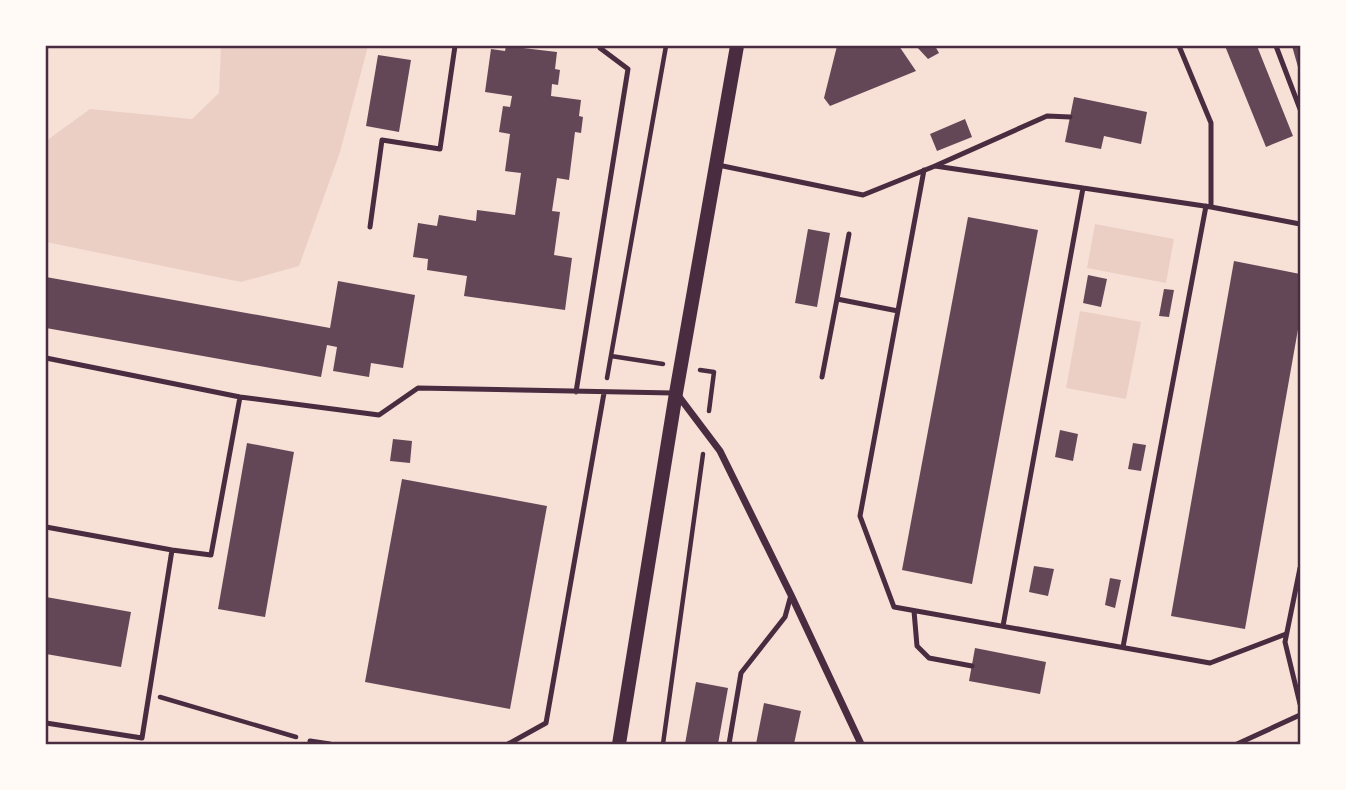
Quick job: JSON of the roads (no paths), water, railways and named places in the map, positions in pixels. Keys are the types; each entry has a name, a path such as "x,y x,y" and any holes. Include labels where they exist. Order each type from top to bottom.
{"main road":[{"path":"619,744 676,393 737,46"}],"street":[{"path":"676,393 720,451 860,744"}],"lane":[{"path":"370,227 382,140 440,149 456,46"},
{"path":"576,392 628,69 600,46"},
{"path":"1123,647 1208,207 1211,123 1180,46"},
{"path":"1276,46 1300,109"},
{"path":"716,165 863,195 1047,116 1070,117"},
{"path":"935,166 1208,207 1300,224"},
{"path":"924,170 860,516 894,607 1210,663 1286,634"},
{"path":"1003,626 1083,188"},
{"path":"822,377 849,234"},
{"path":"836,299 898,311"},
{"path":"46,358 240,397 379,415 418,388 676,393"},
{"path":"508,744 546,723 604,393"},
{"path":"46,527 211,555 240,397"},
{"path":"46,723 142,738 172,550"},
{"path":"1300,568 1285,642 1300,704"},
{"path":"729,744 741,673 785,617 791,595"},
{"path":"914,611 917,646 929,658 972,666"},
{"path":"1237,744 1300,715"},
{"path":"310,741 330,744"}]}
